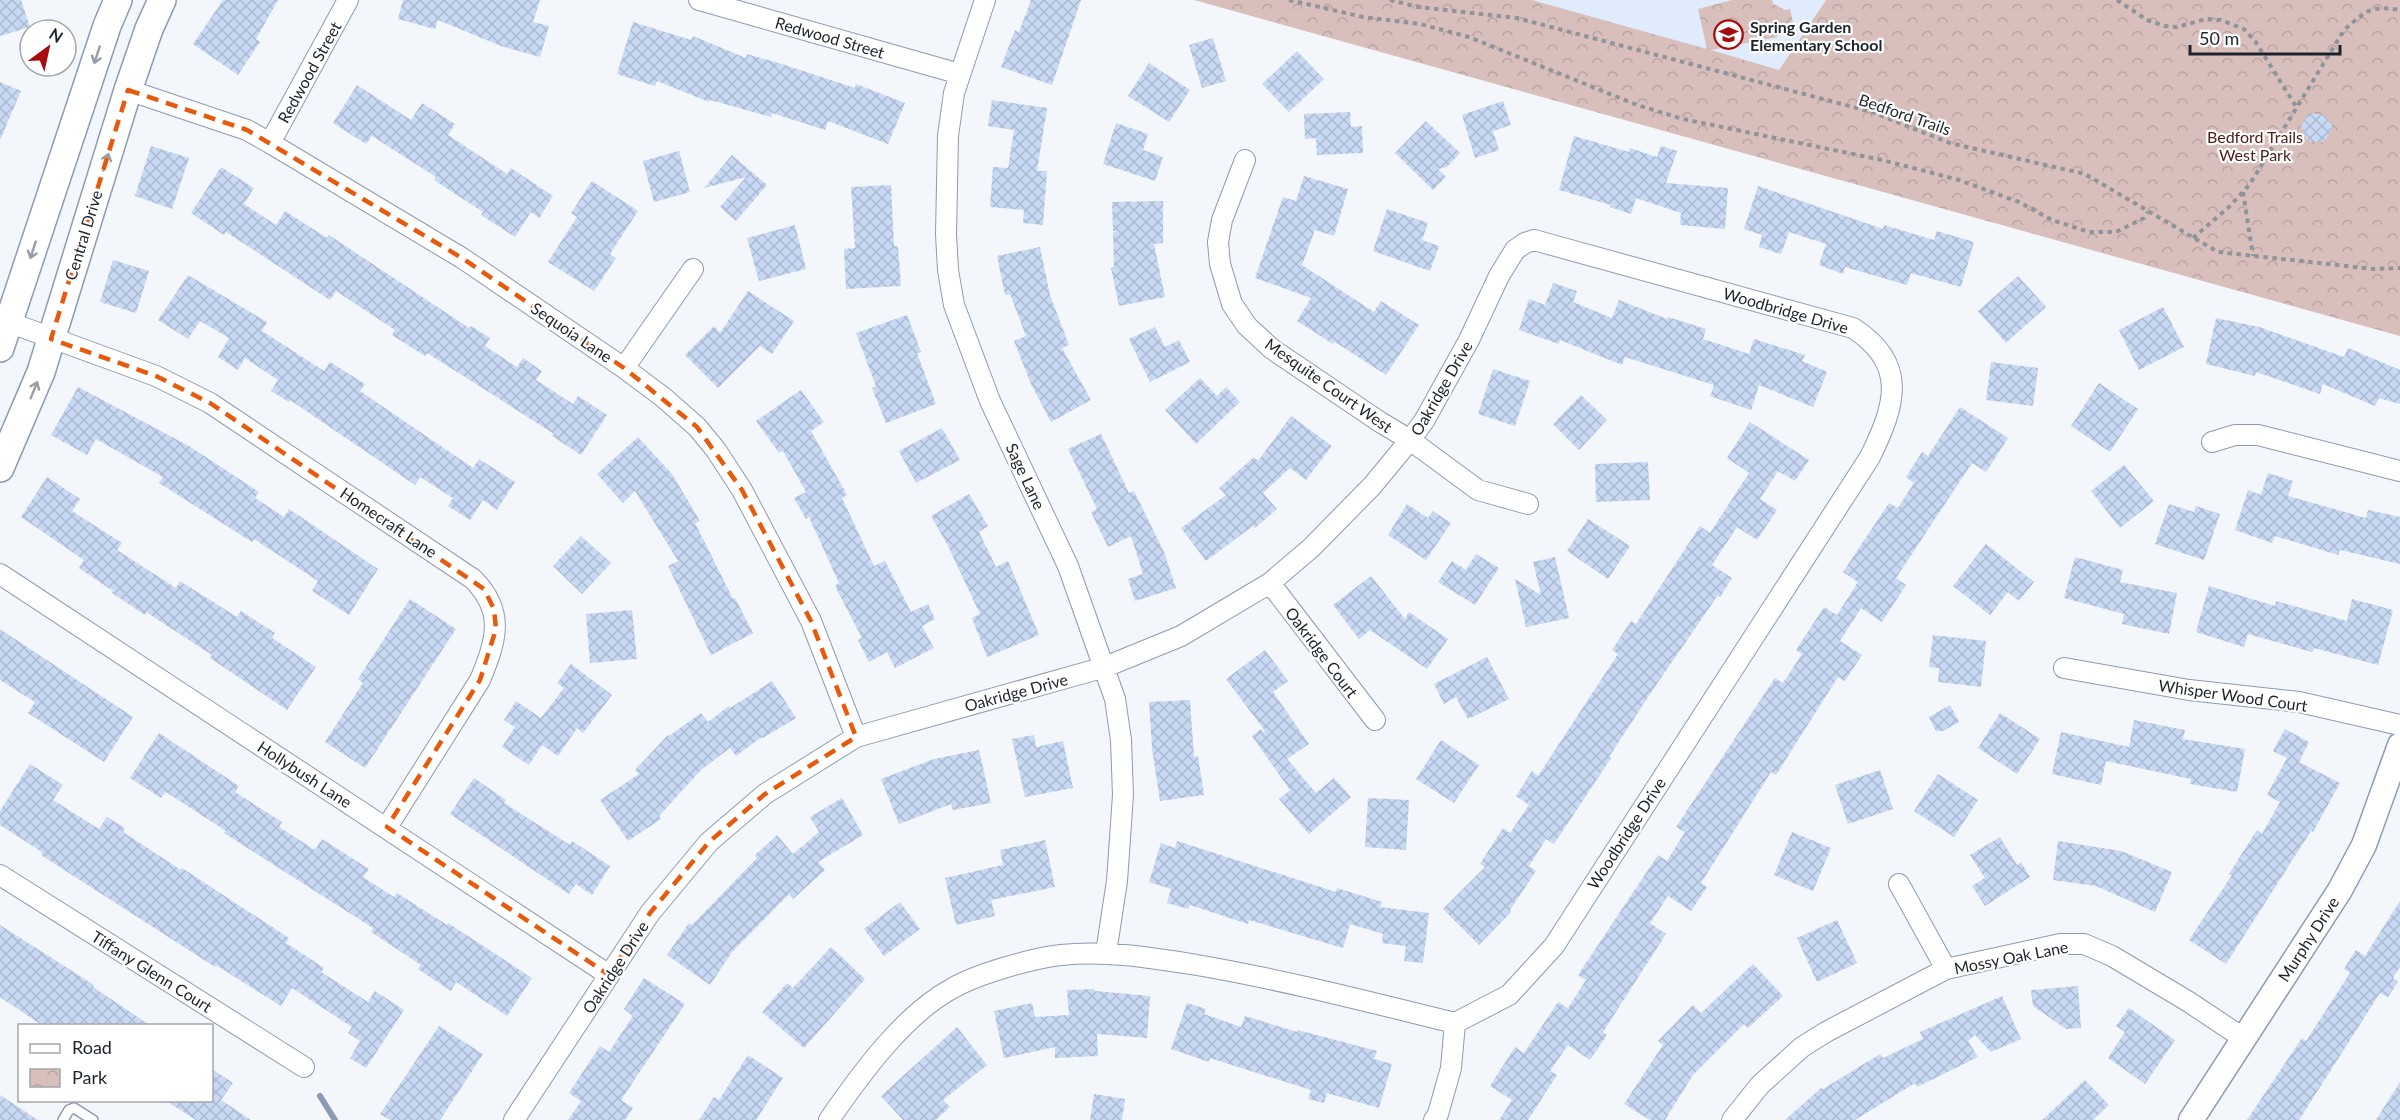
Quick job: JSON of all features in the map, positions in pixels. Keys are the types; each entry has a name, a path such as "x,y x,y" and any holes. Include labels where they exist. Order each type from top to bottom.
{"main road":[{"path":"0,348 4,321 118,0"},
{"name":"Central Drive","path":"0,468 41,372 128,90 149,29 162,0"}],"street":[{"name":"Redwood Street","path":"270,143 348,0"},
{"name":"Redwood Street","path":"699,0 960,74"},
{"name":"Sage Lane","path":"986,0 954,93 948,136 946,234 948,270 954,306 990,401 1068,566 1115,699 1121,740 1123,795 1118,881 1106,953"},
{"name":"Sequoia Lane","path":"128,90 247,130 270,143 462,258 624,368 663,397 697,427 716,450 742,490 811,621 856,737"},
{"name":"Mesquite Court West","path":"1245,160 1222,220 1218,242 1220,264 1232,304 1247,326 1272,349 1410,440 1478,490 1528,504"},
{"name":"Woodbridge Drive","path":"1455,1023 1509,995 1554,946 1870,457 1885,427 1892,405 1893,385 1889,365 1881,351 1853,328 1534,240 1515,250 1510,258"},
{"name":"Oakridge Drive","path":"514,1120 650,913 709,842 765,794 856,737 1105,667 1181,636 1270,583 1311,548 1372,486 1410,440 1430,411 1510,258"},
{"path":"624,368 693,269"},
{"name":"Homecraft Lane","path":"4,321 156,376 210,403 473,579 484,589 494,609 496,629 491,655 480,680 387,827"},
{"path":"2212,442 2235,435 2258,435 2400,471"},
{"name":"Hollybush Lane","path":"0,574 609,975"},
{"name":"Oakridge Court","path":"1270,583 1375,720"},
{"name":"Whisper Wood Court","path":"2064,668 2189,690 2299,702 2400,725"},
{"name":"Murphy Drive","path":"2191,1120 2340,890 2364,845 2400,745"},
{"name":"Tiffany Glenn Court","path":"0,874 304,1067"},
{"path":"1899,884 1946,969"},
{"name":"Mossy Oak Lane","path":"1732,1120 1760,1085 1802,1047 1826,1032 1946,969 2061,944 2084,944 2112,956 2243,1038"},
{"path":"830,1120 884,1047 931,1002 954,987 1012,966 1051,957 1106,953 1258,975 1455,1023 1451,1068 1438,1114 1434,1120"}],"lane":[{"path":"63,1120 69,1110 74,1108 93,1120"}],"path":[{"path":"1289,0 1363,17 1420,24 1469,37 1637,105 1683,119 1882,160 1959,180 2019,202 2052,220 2089,232 2116,232 2144,218 2148,212"},
{"name":"Bedford Trails","path":"1390,0 1418,7 1517,18 1872,112 1950,143 2085,174 2218,252 2374,269 2400,268"},
{"path":"2117,0 2147,20 2164,26 2177,27 2206,19 2221,20 2244,29 2255,41 2297,108"},
{"path":"2193,238 2229,207 2250,184 2344,30 2372,9 2400,10"},
{"path":"2243,192 2253,256"}],"highlighted area":[{"path":"128,90 247,130 462,258 624,368 697,427 742,490 811,621 856,737 765,794 709,842 650,913 609,975 387,827 480,680 496,629 494,609 484,589 210,403 156,376 51,339"}],"shaded area":[{"name":"Spring Garden Elementary School","path":"1532,0 1826,0 1780,70"}],"green space":[{"name":"Bedford Trails West Park","path":"1194,0 1532,0 1707,49 1698,9 1732,0 1771,0 1772,3 1785,10 1790,9 1793,22 1786,24 1777,37 1711,50 1779,70 1826,0 2400,0 2400,336"}],"building":[{"path":"0,0 21,0 27,18 18,18 18,31 0,36"},
{"path":"223,0 278,0 256,39 260,42 238,75 193,44"},
{"path":"403,0 540,0 533,22 549,26 540,57 501,46 438,20 435,29 398,19"},
{"path":"1031,0 1081,0 1052,85 1001,67 1015,30 1019,32"},
{"path":"633,22 691,40 693,36 746,58 747,54 855,88 856,84 905,103 888,144 828,121 825,130 772,113 771,117 710,100 709,102 657,81 655,86 617,74"},
{"path":"1213,38 1226,81 1202,88 1189,45"},
{"path":"1297,51 1324,79 1289,112 1262,84"},
{"path":"1149,63 1190,90 1169,122 1128,96"},
{"path":"0,82 21,91 0,140"},
{"path":"357,85 411,120 422,103 455,124 448,135 507,174 511,168 553,196 539,218 531,212 515,237 481,215 483,212 434,180 436,177 372,136 366,144 333,123"},
{"path":"992,100 1047,108 1037,171 1047,171 1043,225 1023,223 1024,210 990,207 993,167 1008,168 1014,130 988,126"},
{"path":"1503,101 1511,125 1493,131 1499,150 1475,158 1462,115"},
{"path":"1350,112 1351,127 1362,126 1363,153 1317,155 1316,138 1305,139 1304,114"},
{"path":"2309,113 2325,115 2333,128 2324,142 2308,141 2301,127"},
{"path":"1426,121 1460,153 1447,167 1438,169 1446,177 1433,190 1395,153"},
{"path":"1116,123 1148,134 1143,150 1163,157 1155,181 1103,164"},
{"path":"1574,136 1629,152 1630,148 1657,157 1661,146 1677,151 1666,183 1728,188 1725,229 1680,225 1681,213 1636,198 1631,214 1610,207 1611,205 1559,190"},
{"path":"151,146 189,158 172,209 135,196"},
{"path":"679,151 690,192 654,202 643,161"},
{"path":"732,155 767,185 736,221 720,207 746,177 704,188"},
{"path":"221,167 254,188 244,204 276,225 285,211 327,238 329,235 469,328 471,326 490,338 485,346 517,367 523,358 542,371 536,380 573,404 578,396 607,415 581,455 552,436 554,434 484,389 427,353 425,356 392,335 395,330 336,291 330,300 226,232 224,235 191,213"},
{"path":"1304,176 1348,189 1334,236 1315,230 1302,265 1374,312 1381,301 1419,325 1386,375 1297,321 1311,298 1255,278 1283,197 1296,201"},
{"path":"592,181 638,211 610,254 616,258 594,291 548,262 577,217 571,213"},
{"path":"891,185 894,246 898,246 901,286 846,289 844,249 855,248 851,187"},
{"path":"1758,186 1883,229 1884,225 1934,240 1937,231 1974,242 1961,287 1911,273 1907,285 1845,267 1843,274 1819,265 1826,244 1789,232 1781,254 1759,247 1762,235 1744,229"},
{"path":"1163,201 1163,243 1154,244 1165,297 1119,306 1111,268 1114,267 1113,232 1118,231 1113,231 1112,202"},
{"path":"1387,209 1428,223 1422,240 1439,246 1430,271 1373,251"},
{"path":"795,225 806,269 759,281 747,238"},
{"path":"1040,247 1050,295 1069,345 1062,348 1091,400 1051,422 1031,384 1014,341 1026,336 1010,294 1005,295 997,256"},
{"path":"113,260 149,271 136,313 100,302"},
{"path":"188,275 267,322 262,331 324,371 330,362 365,384 360,391 473,468 479,459 515,482 497,510 483,500 470,520 448,506 453,498 420,477 415,485 290,400 289,402 271,391 278,380 245,358 238,370 218,357 229,338 200,321 188,339 158,320"},
{"path":"2018,276 2046,307 2006,343 1978,311"},
{"path":"1553,283 1577,291 1573,302 1612,318 1619,300 1667,319 1668,317 1706,329 1703,339 1749,354 1754,339 1805,355 1802,361 1827,372 1813,407 1759,385 1751,410 1710,396 1714,385 1625,357 1622,365 1560,340 1559,344 1519,330 1529,299 1545,305"},
{"path":"748,291 794,321 772,354 760,346 718,388 685,355 714,326 720,333"},
{"path":"2163,307 2184,347 2139,370 2119,330"},
{"path":"907,315 921,352 917,353 936,404 886,423 872,388 876,386 856,333"},
{"path":"2216,318 2259,327 2344,357 2348,348 2400,370 2400,404 2379,398 2375,406 2323,384 2320,394 2256,372 2255,376 2206,364"},
{"path":"1155,327 1165,347 1179,340 1190,362 1150,382 1129,339"},
{"path":"1991,362 2038,368 2033,406 1986,400"},
{"path":"1493,369 1530,381 1515,426 1478,414"},
{"path":"1200,378 1217,396 1226,387 1240,402 1196,444 1165,410"},
{"path":"2099,383 2138,409 2110,452 2071,426"},
{"path":"78,387 189,446 259,492 255,498 284,517 289,509 378,569 349,615 312,591 318,581 254,539 252,542 159,483 163,477 96,439 87,455 51,435"},
{"path":"801,390 824,422 811,431 847,495 842,498 874,566 885,561 911,612 928,604 935,619 922,626 934,648 895,668 887,652 869,662 858,640 862,638 835,586 839,583 809,517 806,519 794,498 806,492 783,451 779,453 756,421"},
{"path":"1581,395 1607,420 1579,450 1553,424"},
{"path":"1960,407 2008,438 1986,472 1972,463 1896,578 1906,585 1882,622 1861,608 1840,641 1862,655 1845,681 1838,677 1776,775 1771,772 1701,883 1707,887 1691,911 1668,896 1650,923 1666,934 1603,1032 1607,1035 1590,1060 1568,1045 1550,1071 1557,1075 1528,1120 1499,1120 1512,1100 1490,1086 1515,1047 1524,1053 1558,1002 1568,1008 1586,980 1578,975 1658,855 1667,861 1685,832 1676,827 1775,678 1783,683 1802,654 1796,650 1824,607 1837,615 1858,582 1843,572 1889,503 1898,508 1914,483 1906,477 1922,452 1928,456"},
{"path":"1291,416 1332,446 1306,480 1290,468 1263,493 1277,509 1255,528 1253,526 1206,561 1181,528 1226,495 1219,488 1254,457 1258,461"},
{"path":"1750,422 1809,460 1795,481 1778,471 1760,499 1777,510 1757,540 1737,527 1712,565 1732,578 1650,694 1554,844 1546,839 1529,866 1536,871 1510,910 1511,912 1479,945 1443,909 1485,867 1480,864 1503,828 1510,833 1529,805 1516,796 1532,771 1538,776 1618,654 1612,650 1631,621 1636,624 1700,526 1710,533 1749,473 1727,458"},
{"path":"942,428 960,460 916,483 899,451"},
{"path":"1101,434 1129,493 1134,491 1164,552 1176,588 1135,601 1128,579 1143,574 1131,536 1108,547 1091,512 1097,509 1068,449"},
{"path":"638,437 672,474 700,521 695,523 733,599 735,598 753,633 711,655 668,566 678,561 635,491 623,503 597,474"},
{"path":"1648,462 1650,500 1596,502 1595,464"},
{"path":"2124,465 2154,501 2120,528 2091,491"},
{"path":"2268,473 2293,481 2288,496 2366,518 2368,510 2400,517 2400,564 2340,550 2338,555 2275,536 2272,543 2235,530 2248,490 2261,495"},
{"path":"47,477 80,499 72,511 122,543 117,550 176,588 180,581 237,617 241,611 275,633 272,638 316,667 287,710 210,658 212,655 112,593 113,591 79,568 84,560 21,517"},
{"path":"969,494 988,526 979,532 996,567 1008,561 1039,635 987,657 972,618 980,614 931,516"},
{"path":"1407,504 1428,518 1433,511 1451,523 1426,560 1388,535"},
{"path":"2169,504 2194,512 2196,506 2220,514 2204,560 2155,544"},
{"path":"1588,519 1630,546 1608,579 1567,551"},
{"path":"581,536 611,563 582,594 553,566"},
{"path":"1986,544 2034,582 2019,601 2008,592 1990,615 1953,586"},
{"path":"1476,554 1499,568 1475,605 1438,582 1452,561 1466,570"},
{"path":"1555,557 1569,618 1526,627 1515,579 1541,595 1533,562"},
{"path":"2075,557 2123,570 2120,582 2177,593 2169,634 2122,624 2124,614 2064,598"},
{"path":"1371,576 1405,619 1409,612 1448,639 1427,669 1370,630 1359,639 1333,605"},
{"path":"2209,586 2275,606 2276,601 2347,621 2352,599 2393,610 2378,665 2314,648 2312,652 2248,634 2244,647 2196,632"},
{"path":"410,599 456,629 365,768 325,742 363,683 358,679"},
{"path":"632,610 637,659 590,663 586,614"},
{"path":"0,629 133,717 104,762 28,713 35,702 0,680"},
{"path":"1933,635 1986,641 1981,687 1938,682 1939,668 1929,667"},
{"path":"1265,650 1288,681 1273,692 1309,744 1287,759 1316,793 1334,778 1351,797 1309,834 1279,799 1290,790 1252,736 1261,729 1265,731 1226,679"},
{"path":"1487,657 1509,699 1468,719 1456,697 1444,704 1434,684"},
{"path":"571,664 612,695 583,733 577,728 558,756 542,745 529,765 502,747 515,727 504,720 516,701 541,718 564,688 557,683"},
{"path":"772,681 796,718 762,737 736,756 730,748 701,770 659,816 661,819 628,841 600,800 639,774 635,770 668,735 701,713 708,722 729,706 730,708"},
{"path":"1190,700 1194,757 1198,756 1204,795 1160,801 1152,748 1149,702"},
{"path":"1950,705 1959,722 1943,731 1936,731 1929,717"},
{"path":"2000,713 2040,739 2017,774 1978,748"},
{"path":"2134,720 2185,730 2183,739 2245,749 2237,792 2190,784 2191,779 2106,761 2101,785 2052,774 2061,732 2129,747"},
{"path":"2285,729 2309,742 2299,762 2340,783 2313,832 2311,831 2226,964 2189,940 2232,875 2229,874 2257,830 2262,834 2280,802 2267,795 2287,758 2273,751"},
{"path":"159,733 239,786 235,792 282,822 279,827 315,850 322,839 369,869 363,877 394,897 397,893 447,925 448,923 532,978 507,1016 456,982 451,991 418,969 421,965 371,932 373,928 224,833 226,831 166,792 161,798 130,778"},
{"path":"1034,735 1036,747 1063,741 1073,788 1025,797 1012,739"},
{"path":"1441,740 1479,765 1454,803 1416,779"},
{"path":"979,750 991,803 953,810 951,804 899,824 881,779 934,759"},
{"path":"30,764 63,785 53,800 99,829 107,817 125,828 123,832 289,938 286,943 324,968 321,972 368,1002 375,991 404,1010 366,1068 350,1058 360,1041 348,1033 352,1027 292,988 281,1006 216,965 215,967 41,855 42,852 0,825 0,811"},
{"path":"1880,770 1893,809 1848,824 1835,785"},
{"path":"1938,774 1978,800 1954,837 1914,811"},
{"path":"474,778 506,800 504,803 570,845 572,841 610,866 592,895 576,884 569,894 450,814"},
{"path":"842,798 863,835 818,862 825,870 793,899 789,894 732,952 710,985 667,955 689,923 692,925 757,858 755,855 777,835 793,854 819,832 810,817"},
{"path":"1368,798 1409,800 1406,850 1365,847"},
{"path":"1792,832 1831,848 1813,891 1774,875"},
{"path":"2000,837 2017,865 2021,862 2030,877 1985,906 1972,886 1985,878 1970,855"},
{"path":"1045,840 1055,887 991,900 995,916 956,925 945,878 1003,865 1000,850"},
{"path":"1177,841 1336,892 1337,888 1382,902 1380,907 1429,913 1423,963 1404,961 1406,946 1382,943 1383,934 1350,924 1343,948 1249,920 1248,924 1190,905 1188,909 1167,903 1171,889 1149,882 1161,843 1175,848"},
{"path":"2058,841 2121,851 2172,872 2155,912 2096,886 2053,880"},
{"path":"2400,901 2400,967 2393,978 2398,982 2388,997 2380,993 2299,1120 2247,1120 2302,1038 2306,1041 2350,973 2344,969 2356,950 2365,956"},
{"path":"900,902 920,929 884,956 864,929"},
{"path":"1837,920 1857,963 1817,982 1797,938"},
{"path":"0,925 94,985 93,987 148,1024 40,1024 0,997"},
{"path":"831,947 865,979 804,1048 762,1012 787,983 793,988"},
{"path":"1753,964 1783,996 1748,1028 1744,1024 1693,1075 1665,1120 1650,1120 1624,1104 1663,1045 1658,1041 1693,1005 1701,1013"},
{"path":"644,978 685,1004 621,1100 633,1108 625,1120 568,1120 581,1101 569,1093 600,1046 609,1052 633,1016 624,1009"},
{"path":"2078,986 2081,1028 2066,1029 2033,1006 2031,990"},
{"path":"1094,989 1095,991 1150,996 1147,1038 1097,1034 1098,1056 1055,1058 1055,1047 1004,1058 994,1011 1032,1003 1035,1017 1069,1015 1067,990"},
{"path":"2002,996 2021,1039 1991,1052 1975,1035 1968,1041 1978,1057 1917,1087 1915,1083 1855,1120 1785,1120 1821,1088 1823,1089 1880,1054 1883,1058 1923,1039 1920,1032"},
{"path":"1187,1003 1206,1009 1204,1014 1241,1027 1245,1016 1297,1032 1298,1030 1377,1051 1374,1059 1392,1064 1379,1108 1327,1093 1324,1103 1308,1099 1311,1090 1210,1058 1209,1062 1171,1049"},
{"path":"2129,1008 2175,1040 2145,1084 2108,1058 2125,1032 2116,1026"},
{"path":"439,1026 483,1054 440,1120 390,1120 380,1114"},
{"path":"957,1027 987,1065 943,1100 950,1107 936,1120 903,1120 881,1096"},
{"path":"748,1055 783,1078 756,1120 699,1120 714,1097 719,1100"},
{"path":"213,1070 233,1083 221,1100 251,1120 196,1120 168,1102 213,1102"},
{"path":"2085,1080 2109,1105 2093,1120 2042,1120"},
{"path":"2400,1082 2400,1120 2376,1120"},
{"path":"1094,1094 1125,1099 1122,1120 1090,1120"},
{"path":"0,1095 38,1120 0,1120"}],"waterway":[{"path":"320,1096 335,1120"}],"place":[{"name":"Spring Garden Elementary School","path":"1729,35"}]}
